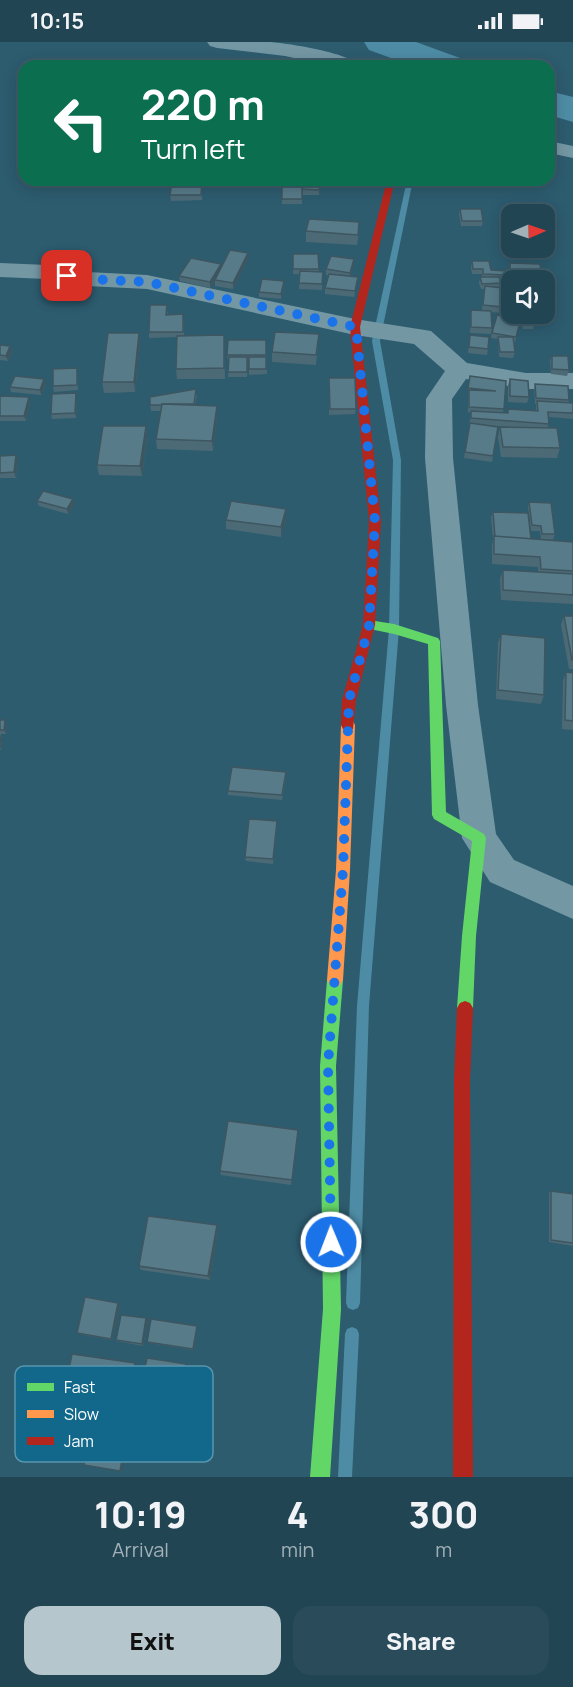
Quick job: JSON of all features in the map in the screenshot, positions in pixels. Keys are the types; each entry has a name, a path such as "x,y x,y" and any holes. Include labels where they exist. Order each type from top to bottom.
{"street":[{"path":"218,42 281,49 335,60"},
{"path":"555,148 573,152"},
{"path":"320,1477 332,1309 328,1065 343,870 349,700 369,626 375,521 356,327 390,186"},
{"path":"0,270 47,272 87,279 147,282 356,327 422,336 459,370 526,381 573,381"},
{"path":"459,370 439,399 439,458 462,705 479,838 469,936 462,1080 463,1477"},
{"path":"369,626 394,629 434,641 439,815 479,838 502,871 573,903"}],"building":[{"path":"172,186 202,186 201,195 170,195"},
{"path":"302,186 319,186 319,190 302,189"},
{"path":"282,187 302,187 302,199 282,199"},
{"path":"460,209 481,209 483,221 462,221"},
{"path":"309,219 359,222 358,235 306,231"},
{"path":"230,250 248,253 233,283 215,280"},
{"path":"293,254 318,254 319,269 293,269"},
{"path":"331,256 354,259 350,273 326,269"},
{"path":"191,258 221,264 210,282 179,276"},
{"path":"472,261 489,261 491,270 501,271 501,275 483,274 483,269 473,269"},
{"path":"510,263 540,264 541,270 510,270"},
{"path":"300,271 323,272 322,284 299,283"},
{"path":"329,274 358,277 355,291 325,288"},
{"path":"480,277 499,277 501,283 482,284"},
{"path":"262,279 284,281 281,294 259,292"},
{"path":"485,286 501,288 501,307 483,305"},
{"path":"150,305 167,305 166,315 183,314 183,332 149,332"},
{"path":"471,310 491,311 492,328 471,327"},
{"path":"497,315 501,316 501,324 520,324 516,337 492,333"},
{"path":"275,332 319,334 316,355 272,352"},
{"path":"108,333 139,333 134,382 102,382"},
{"path":"224,335 224,368 176,369 177,336"},
{"path":"470,335 489,337 488,349 469,347"},
{"path":"498,337 513,337 515,352 500,352"},
{"path":"228,340 266,340 266,355 227,355"},
{"path":"0,345 10,346 6,356 0,355"},
{"path":"552,356 568,356 569,370 552,369"},
{"path":"229,357 247,357 247,372 228,372"},
{"path":"249,357 266,357 266,369 249,369"},
{"path":"77,368 77,385 53,386 53,369"},
{"path":"15,376 44,379 40,390 10,387"},
{"path":"470,376 506,381 504,409 469,407 469,390 496,391 468,388"},
{"path":"329,378 355,378 356,409 330,409"},
{"path":"510,379 528,381 529,397 510,396"},
{"path":"535,384 568,386 569,400 536,398"},
{"path":"196,389 194,404 150,405 150,397"},
{"path":"76,393 75,413 51,414 52,394"},
{"path":"0,396 29,397 24,416 0,416"},
{"path":"537,401 573,403 573,413 548,412 549,424 471,418 471,411 508,413 508,409 538,411"},
{"path":"162,404 217,406 212,441 156,439"},
{"path":"470,423 498,427 493,456 465,452"},
{"path":"103,426 146,426 140,466 97,465"},
{"path":"500,427 557,428 560,448 503,447"},
{"path":"16,455 14,472 0,473 0,456"},
{"path":"43,491 73,499 67,509 37,501"},
{"path":"231,501 286,509 281,527 226,520"},
{"path":"529,502 551,503 555,534 542,534 541,526 532,525"},
{"path":"493,512 528,513 531,539 495,537"},
{"path":"494,536 573,542 573,571 541,569 540,557 494,554"},
{"path":"503,570 573,574 573,595 503,590"},
{"path":"564,616 573,616 573,660 572,660"},
{"path":"501,634 545,638 544,695 498,690"},
{"path":"566,672 573,673 573,721 565,720"},
{"path":"0,720 5,720 4,730 0,730"},
{"path":"232,767 286,772 282,795 228,791"},
{"path":"249,819 277,821 273,859 245,857"},
{"path":"228,1121 298,1130 292,1180 220,1171"},
{"path":"551,1191 573,1194 573,1243 551,1240"},
{"path":"148,1216 217,1225 208,1276 139,1266"},
{"path":"85,1297 118,1303 111,1339 77,1333"},
{"path":"121,1315 146,1318 142,1344 116,1340"},
{"path":"151,1319 197,1326 193,1349 147,1342"},
{"path":"72,1354 135,1363 135,1366 70,1366"},
{"path":"147,1358 186,1364 186,1366 145,1366"},
{"path":"85,1462 121,1462 120,1471 84,1465"}],"waterway":[{"path":"382,42 431,60"},
{"path":"555,104 573,110"},
{"path":"353,1303 363,1006 394,629 397,460 376,341 409,186"},
{"path":"345,1477 352,1334"}],"traffic: fast":[{"path":"369,625 394,629 434,641 439,815 479,838 469,936 465,1008"},
{"path":"320,1477 332,1309 328,1066 335,980"}],"traffic: slow":[{"path":"335,980 343,870 348,725"}],"traffic: jam":[{"path":"348,725 349,700 369,625 375,521 355,327 390,186"},
{"path":"463,1477 462,1080 465,1008"}],"route":[{"path":"67,276 147,282 356,327 375,521 369,626 349,700 343,870 328,1065 331,1242"}]}
